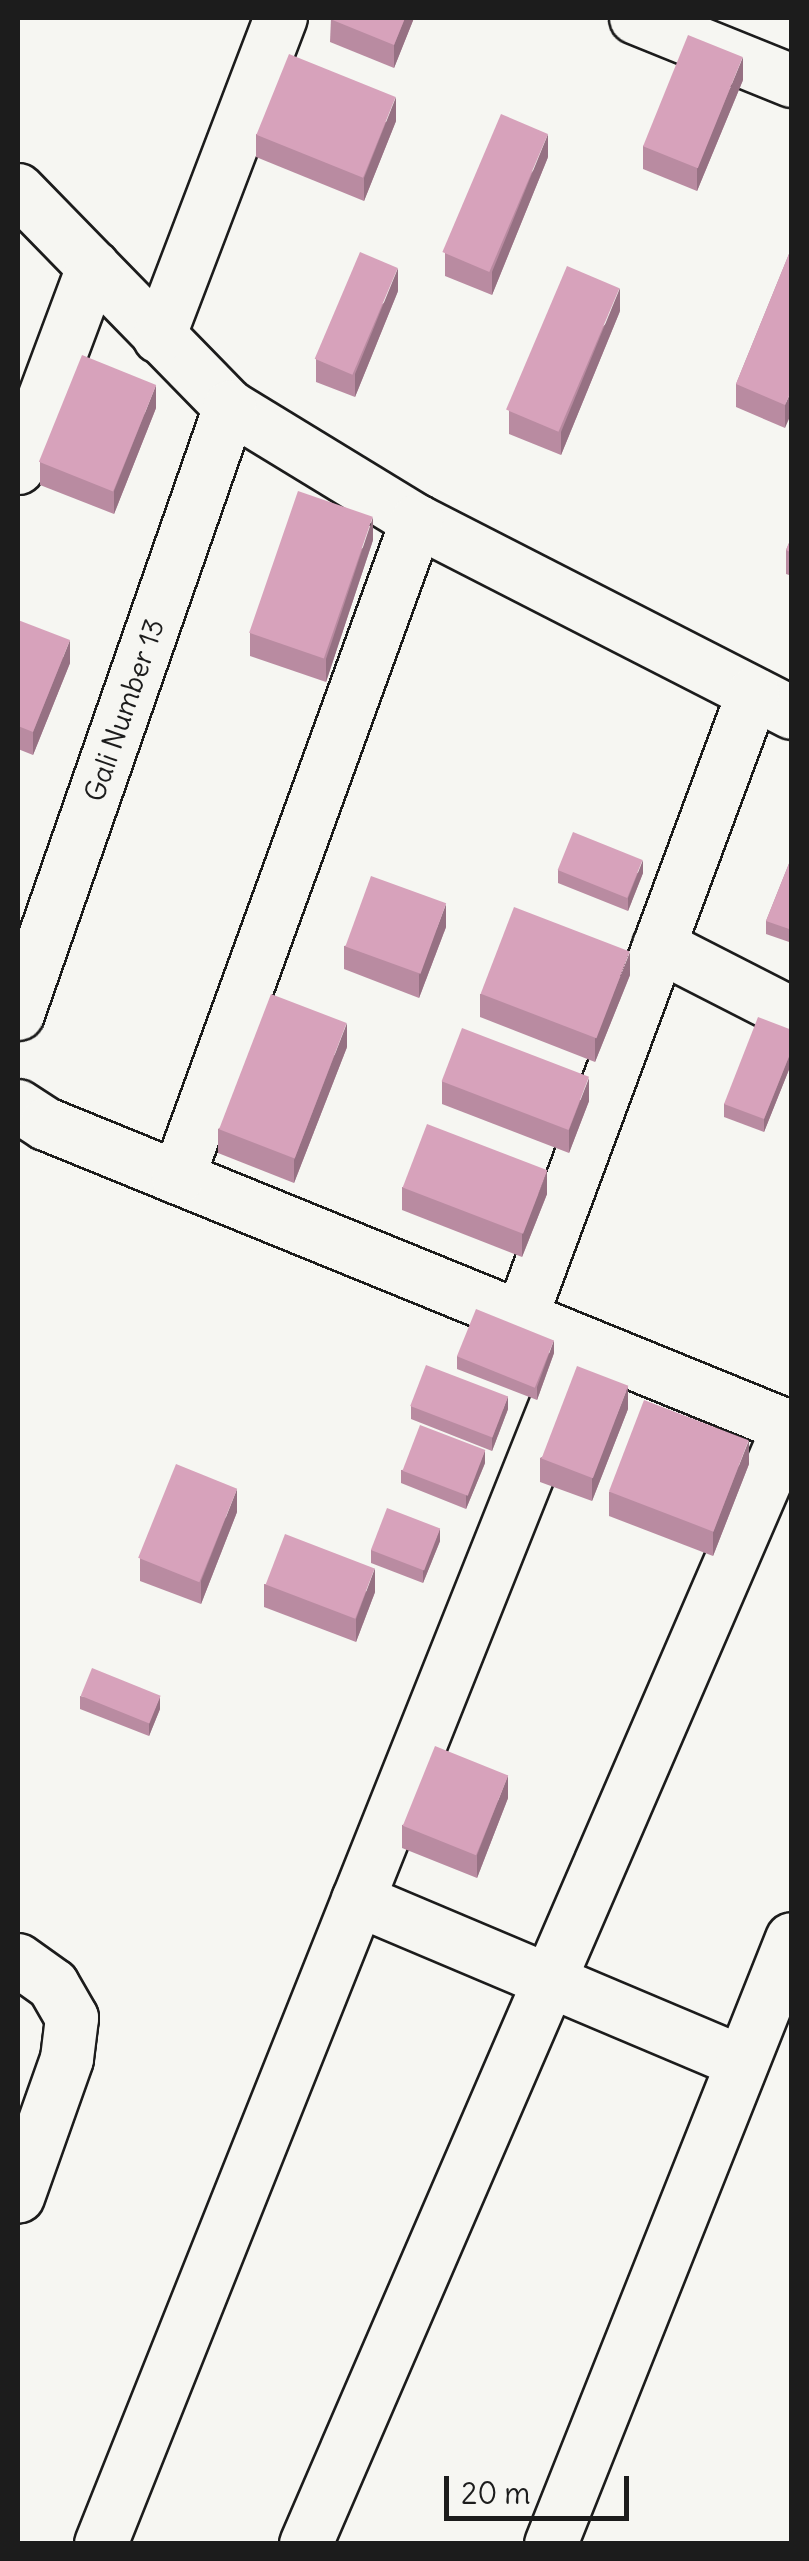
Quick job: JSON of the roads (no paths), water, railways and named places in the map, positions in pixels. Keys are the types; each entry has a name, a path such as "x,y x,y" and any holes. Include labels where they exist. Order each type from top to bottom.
{"street":[{"path":"158,337 281,18"},
{"path":"636,18 792,81"},
{"path":"18,190 158,337 230,406 417,521 772,704 660,946 522,1318"},
{"path":"18,468 93,267"},
{"name":"Gali Number 13","path":"18,1014 230,406"},
{"path":"178,1178 417,521"},
{"path":"660,946 792,1014"},
{"path":"18,1106 178,1178 790,1427 306,2544"},
{"path":"101,2544 581,1342"},
{"path":"358,1900 742,2062"},
{"path":"551,2544 792,1939"},
{"path":"18,1960 53,1986 72,2018 66,2059 18,2197"}]}
